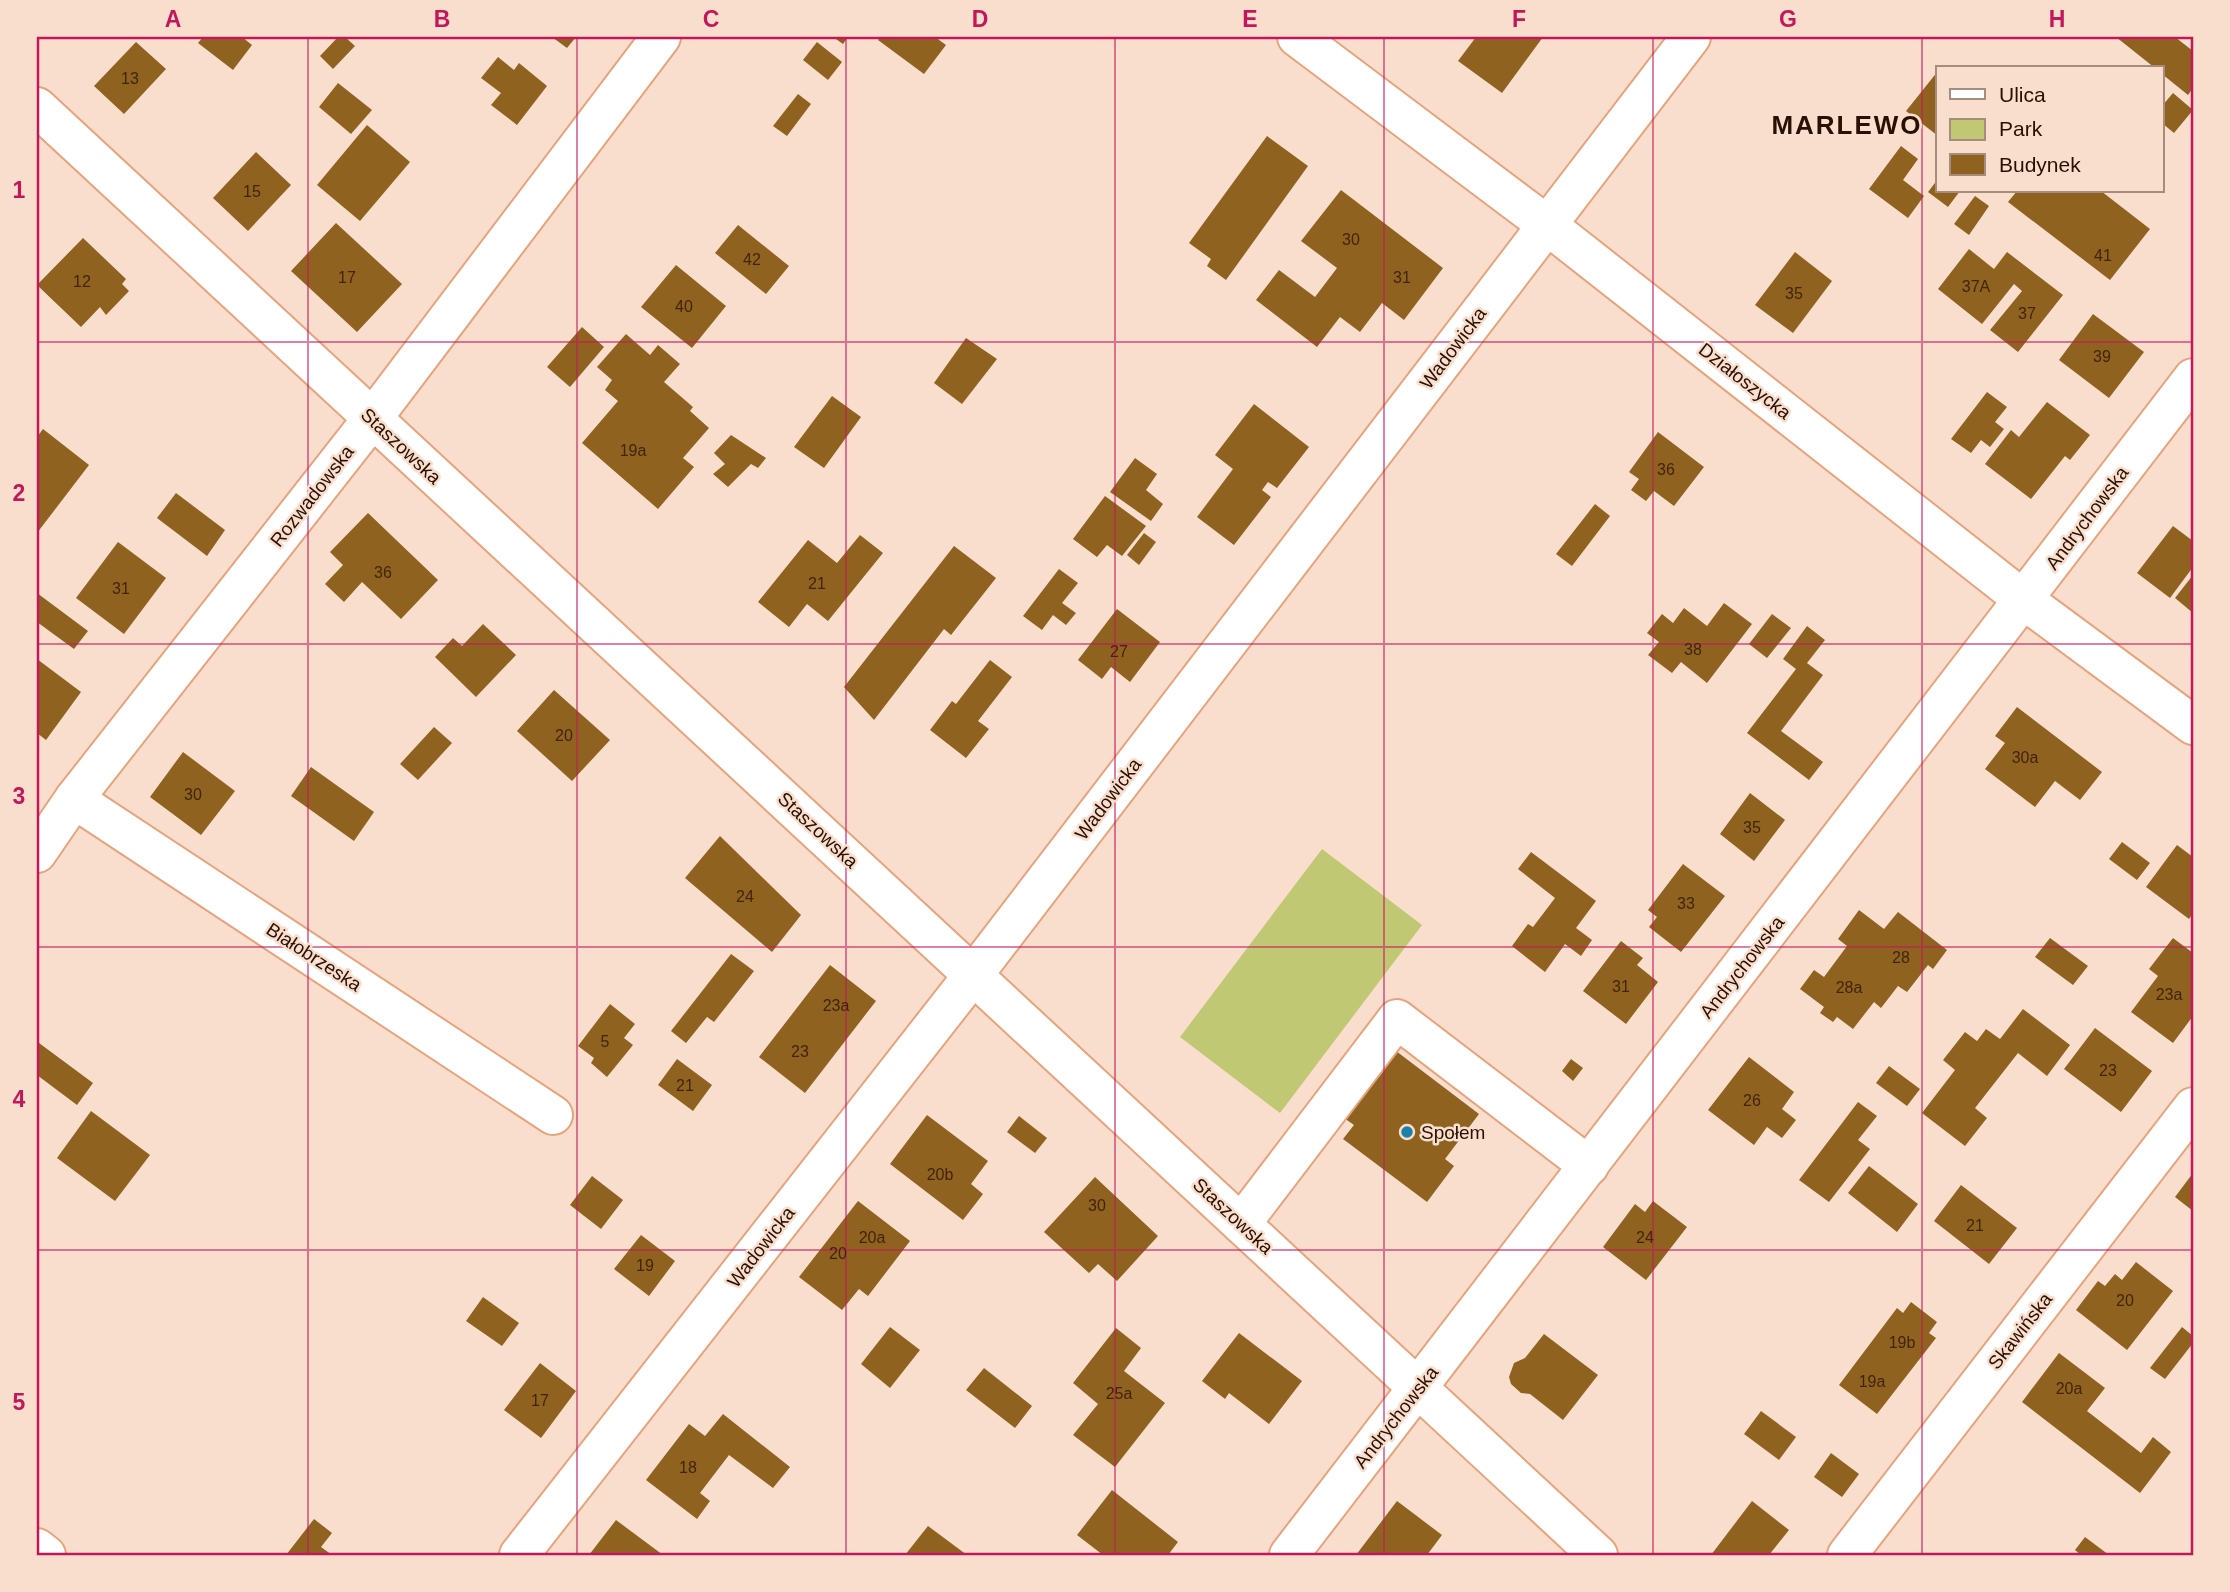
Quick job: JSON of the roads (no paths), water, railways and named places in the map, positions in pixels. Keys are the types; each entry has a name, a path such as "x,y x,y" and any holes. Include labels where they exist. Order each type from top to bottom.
{"street":[{"name":"Rozwadowska","path":"37,853 74,799 372,419 661,37"},
{"name":"Działoszycka","path":"1297,37 1547,225 2024,600 2193,724"},
{"name":"Wadowicka","path":"519,1555 974,974 1691,37"},
{"name":"Staszowska","path":"37,107 1598,1555"},
{"name":"Andrychowska","path":"1289,1555 2193,378"},
{"name":"Białobrzeska","path":"74,799 553,1115"},
{"path":"1241,1224 1396,1019 1589,1166"},
{"name":"Skawińska","path":"1847,1555 2193,1107"},
{"path":"37,1548 46,1555"}],"place":[{"name":"Społem","path":"1407,1132"}],"district":[{"name":"MARLEWO","path":"1847,125"}]}
